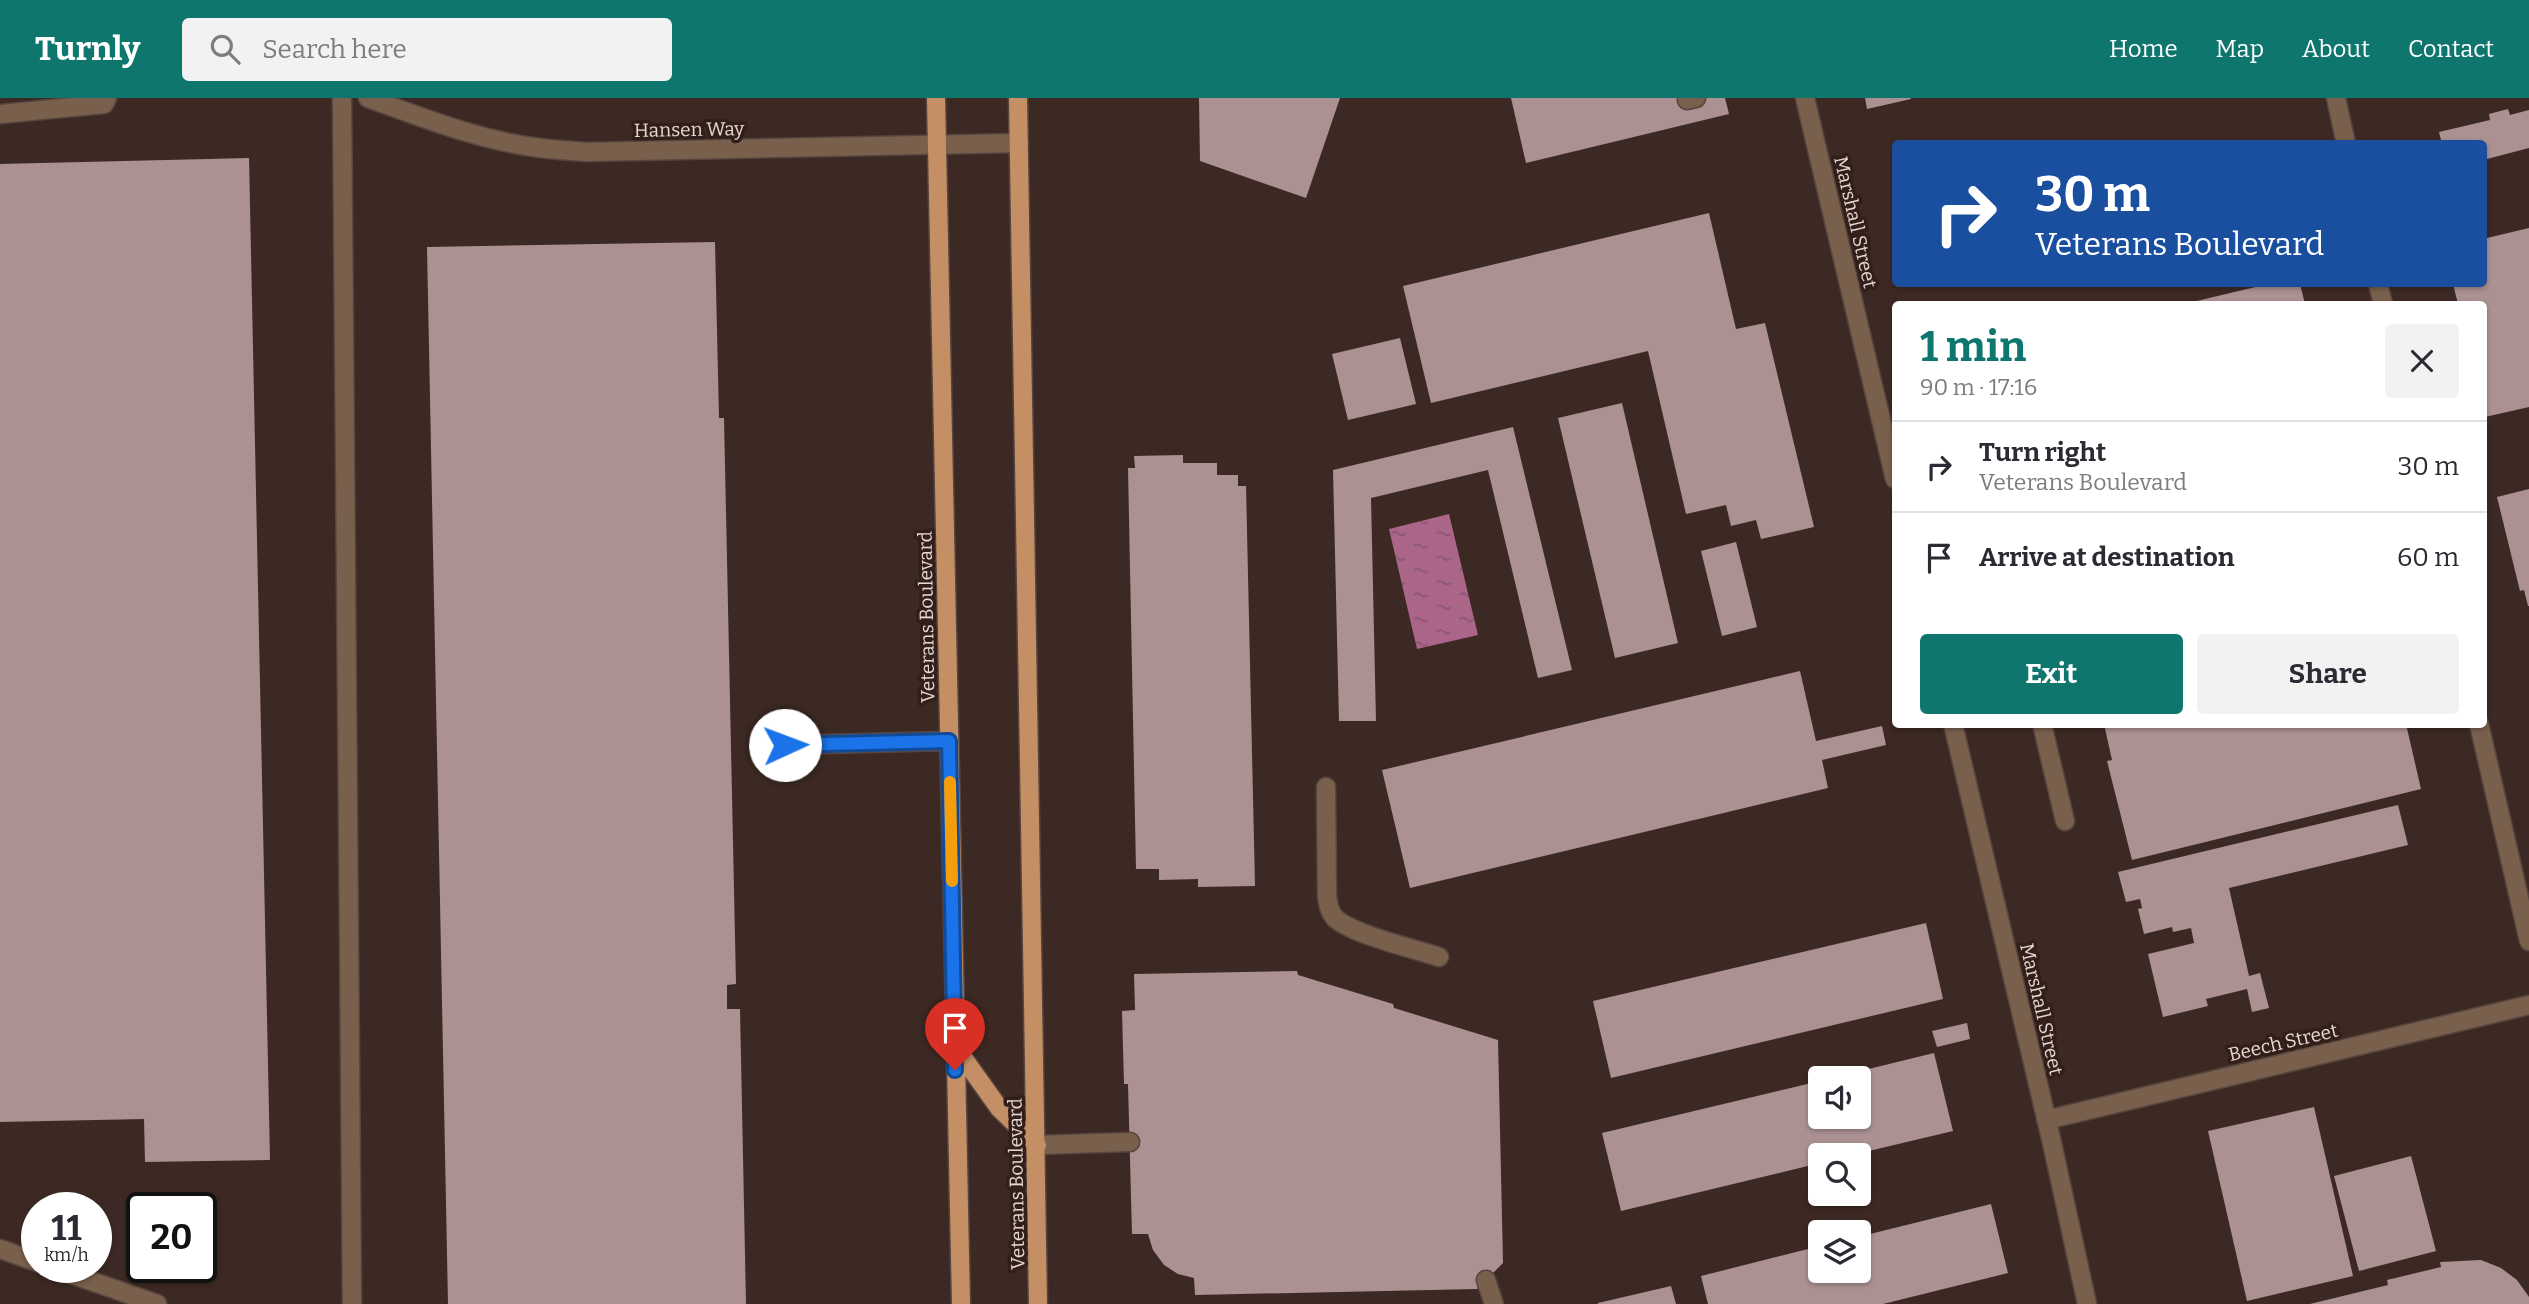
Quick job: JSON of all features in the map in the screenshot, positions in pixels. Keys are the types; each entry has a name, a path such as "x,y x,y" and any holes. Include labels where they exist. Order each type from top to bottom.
{"main road":[{"name":"Veterans Boulevard","path":"936,98 961,1304"},
{"name":"Veterans Boulevard","path":"1018,98 1038,1304"},
{"path":"954,1045 999,1108 1037,1145"}],"street":[{"path":"0,114 104,104 107,98"},
{"path":"342,98 352,1304"},
{"name":"Hansen Way","path":"368,98 495,140 540,148 588,152 1018,142"},
{"name":"Marshall Street","path":"1805,98 1892,466"},
{"path":"2336,98 2345,140"},
{"name":"Marshall Street","path":"1954,728 2087,1304"},
{"path":"2043,728 2066,821"},
{"path":"2480,728 2524,899 2529,941"},
{"path":"785,745 949,741"},
{"path":"1326,787 1327,896 1335,918 1354,930 1439,957"},
{"name":"Beech Street","path":"2046,1120 2529,1005"},
{"path":"1037,1145 1130,1142"},
{"path":"0,1249 21,1256"},
{"path":"1486,1280 1494,1304"},
{"path":"97,1283 158,1304"}],"water":[{"path":"1449,514 1478,635 1417,649 1389,529"}],"building":[{"path":"1199,98 1340,98 1306,198 1200,161"},
{"path":"1511,98 1725,98 1729,114 1526,163"},
{"path":"1865,98 1911,98 1911,99 1867,109"},
{"path":"2508,109 2510,115 2529,110 2529,148 2487,159 2487,140 2441,140 2439,132 2490,120 2489,114"},
{"path":"249,158 270,1160 145,1162 144,1119 0,1122 0,164"},
{"path":"1709,213 1736,329 1765,323 1814,527 1761,539 1756,520 1731,526 1726,505 1686,514 1648,351 1431,403 1403,286"},
{"path":"2529,228 2529,407 2487,417 2487,301 2457,301 2454,287 2487,287 2487,238"},
{"path":"715,242 719,418 724,418 736,984 727,985 727,1009 740,1009 746,1304 448,1304 427,247"},
{"path":"2255,287 2301,287 2304,301 2197,301"},
{"path":"1400,338 1416,404 1348,420 1332,354"},
{"path":"1622,403 1678,643 1615,658 1558,418"},
{"path":"1513,427 1572,670 1538,678 1488,470 1371,498 1376,721 1339,721 1333,470"},
{"path":"1183,455 1183,463 1217,463 1217,475 1238,475 1238,486 1246,486 1255,886 1198,887 1198,879 1159,880 1159,869 1136,869 1128,468 1135,468 1134,456"},
{"path":"2529,489 2528,606 2524,590 2520,591 2497,497"},
{"path":"1736,542 1757,627 1722,636 1701,551"},
{"path":"1800,671 1816,741 1882,726 1886,745 1822,760 1828,788 1410,888 1382,770"},
{"path":"2105,728 2407,728 2421,789 2132,860 2107,761 2112,760"},
{"path":"2398,805 2408,845 2229,888 2249,976 2260,973 2269,1008 2252,1012 2247,989 2206,999 2208,1006 2163,1017 2148,954 2194,943 2191,928 2173,932 2172,927 2144,934 2138,909 2142,908 2140,899 2126,902 2118,872"},
{"path":"1926,923 1943,999 1611,1078 1593,1001"},
{"path":"1297,971 1298,975 1393,1004 1394,1008 1498,1040 1503,1263 1477,1289 1195,1295 1194,1278 1178,1274 1164,1265 1153,1250 1148,1234 1132,1234 1128,1084 1124,1084 1122,1011 1135,1010 1134,974"},
{"path":"1967,1023 1970,1039 1937,1047 1932,1031"},
{"path":"1934,1053 1953,1131 1871,1150 1871,1143 1808,1143 1808,1166 1621,1211 1602,1133 1808,1084 1808,1129 1871,1129 1871,1068"},
{"path":"2314,1107 2353,1276 2247,1301 2208,1131"},
{"path":"2411,1156 2436,1251 2359,1271 2334,1176"},
{"path":"1991,1204 2008,1273 1883,1304 1708,1304 1701,1276 1808,1249 1808,1283 1871,1283 1871,1234"},
{"path":"2481,1260 2501,1268 2517,1280 2529,1297 2529,1304 2310,1304 2388,1285 2387,1280 2441,1267 2440,1262"},
{"path":"1671,1286 1676,1304 1598,1304 1598,1303"}],"slow traffic":[{"path":"950,782 952,881"}],"route":[{"path":"785,745 949,741 955,1070"}]}
